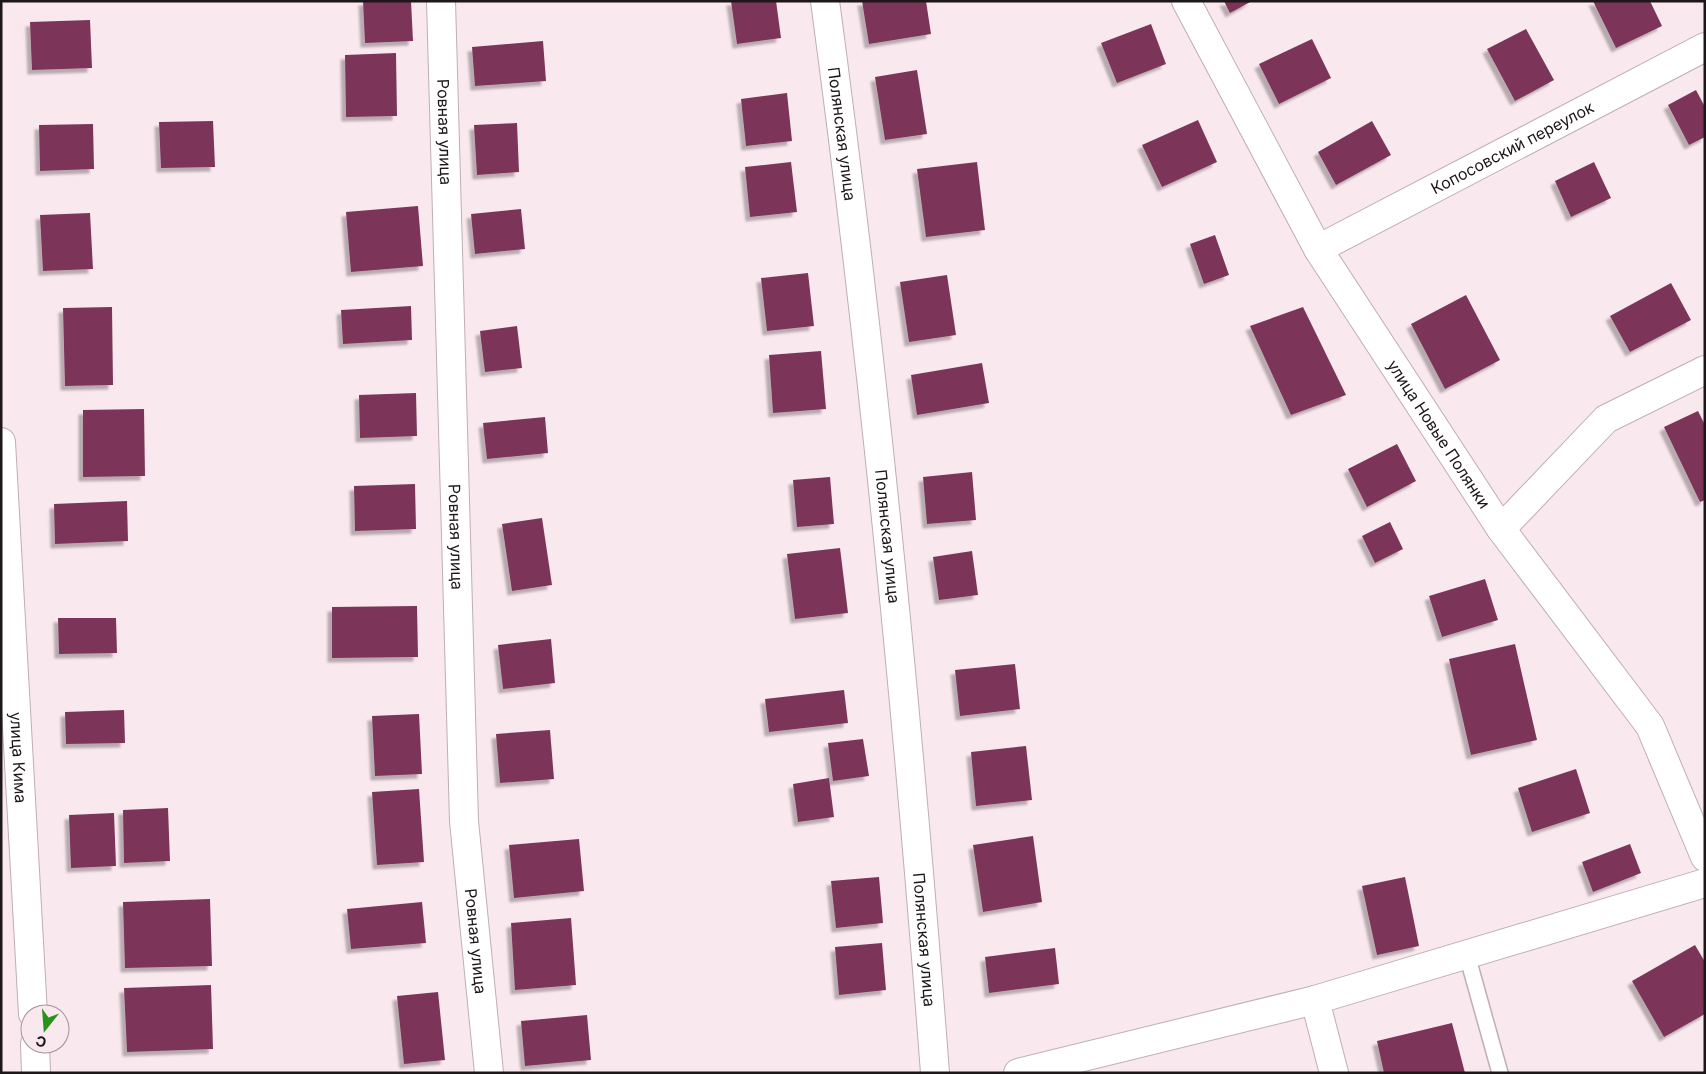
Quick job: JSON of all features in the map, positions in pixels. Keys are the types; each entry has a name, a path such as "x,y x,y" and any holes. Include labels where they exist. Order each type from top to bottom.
{"street":[{"name":"Ровная улица","path":"441,1 464,820 489,1073"},
{"name":"Полянская улица","path":"825,1 852,198 912,778 935,1073"},
{"name":"улица Новые Полянки","path":"1186,1 1318,249 1501,529 1650,726 1705,857"},
{"name":"Копосовский переулок","path":"1318,249 1705,47"},
{"path":"1501,529 1606,419 1705,370"},
{"name":"улица Кима","path":"1,442 32,1004"},
{"path":"1018,1073 1315,1000 1705,883"},
{"path":"1315,1000 1334,1073"},
{"path":"35,1054 36,1073"}],"lane":[{"path":"1467,955 1500,1073"}],"building":[{"path":"363,1 411,1 413,41 365,43"},
{"path":"731,1 776,1 781,38 737,44"},
{"path":"862,1 926,1 931,34 869,44"},
{"path":"1224,1 1252,1 1230,13"},
{"path":"1593,1 1650,1 1662,26 1616,48"},
{"path":"90,20 92,68 32,70 30,22"},
{"path":"1151,24 1166,64 1117,83 1101,43"},
{"path":"1526,29 1554,80 1515,101 1487,49"},
{"path":"1312,39 1331,78 1279,104 1259,64"},
{"path":"543,41 546,81 475,86 472,47"},
{"path":"396,53 397,116 346,117 345,55"},
{"path":"917,70 927,134 885,140 875,77"},
{"path":"1696,90 1705,107 1705,137 1689,145 1668,105"},
{"path":"787,93 792,141 746,146 741,99"},
{"path":"1198,120 1217,162 1162,187 1142,145"},
{"path":"213,121 215,167 161,168 159,122"},
{"path":"1372,121 1391,155 1336,185 1318,152"},
{"path":"517,123 519,172 477,175 474,125"},
{"path":"93,124 94,169 40,171 39,125"},
{"path":"791,162 797,212 750,217 745,167"},
{"path":"977,162 985,230 926,237 917,169"},
{"path":"1594,162 1611,198 1571,217 1555,181"},
{"path":"418,206 423,266 351,272 346,212"},
{"path":"521,209 525,249 475,254 471,214"},
{"path":"90,213 93,269 43,271 40,215"},
{"path":"1215,235 1229,275 1204,284 1190,244"},
{"path":"808,273 814,326 767,331 761,278"},
{"path":"947,275 956,335 909,342 900,282"},
{"path":"1671,283 1691,320 1630,352 1610,316"},
{"path":"1466,295 1500,360 1445,389 1411,324"},
{"path":"411,306 412,340 343,344 341,310"},
{"path":"112,307 113,385 65,386 63,308"},
{"path":"1303,307 1346,395 1291,415 1250,326"},
{"path":"517,326 522,368 485,372 480,331"},
{"path":"821,351 826,409 773,413 769,355"},
{"path":"982,363 989,403 917,415 911,375"},
{"path":"416,393 417,436 360,438 359,395"},
{"path":"144,409 145,476 83,477 83,410"},
{"path":"1698,411 1705,425 1705,500 1700,502 1664,427"},
{"path":"545,417 548,453 487,459 483,423"},
{"path":"1397,444 1416,481 1367,507 1348,469"},
{"path":"972,472 976,520 927,524 923,477"},
{"path":"830,477 834,524 797,527 793,480"},
{"path":"415,484 416,529 355,531 354,486"},
{"path":"127,501 128,541 55,544 54,504"},
{"path":"542,518 552,585 512,591 502,524"},
{"path":"1390,522 1403,549 1375,563 1362,536"},
{"path":"840,548 848,613 795,619 787,554"},
{"path":"972,551 978,595 939,600 933,557"},
{"path":"1485,579 1498,620 1442,637 1429,596"},
{"path":"417,606 418,657 332,658 332,607"},
{"path":"58,618 116,618 117,653 59,654"},
{"path":"551,639 555,683 503,689 498,645"},
{"path":"1515,644 1537,740 1471,755 1449,659"},
{"path":"1015,664 1020,709 960,716 955,670"},
{"path":"844,690 848,723 769,732 765,699"},
{"path":"124,710 125,743 66,744 65,712"},
{"path":"419,714 422,774 375,776 372,716"},
{"path":"550,730 554,779 500,783 496,734"},
{"path":"863,739 869,776 833,781 828,743"},
{"path":"1026,746 1032,800 976,806 971,752"},
{"path":"1576,769 1590,813 1532,832 1518,788"},
{"path":"829,778 834,817 798,822 793,784"},
{"path":"419,789 424,862 377,865 372,792"},
{"path":"168,808 170,861 124,863 123,810"},
{"path":"114,813 116,866 71,868 69,815"},
{"path":"1033,836 1042,902 983,912 973,845"},
{"path":"579,839 584,891 514,898 509,845"},
{"path":"1630,844 1641,873 1593,892 1582,862"},
{"path":"879,877 883,923 836,928 831,881"},
{"path":"1405,877 1419,946 1377,955 1362,886"},
{"path":"210,899 212,966 125,968 123,902"},
{"path":"422,902 426,943 351,949 347,909"},
{"path":"571,918 576,985 515,990 511,923"},
{"path":"882,943 886,990 839,995 835,947"},
{"path":"1695,945 1705,962 1705,1014 1664,1037 1632,981"},
{"path":"1055,948 1059,984 989,993 985,957"},
{"path":"211,985 213,1049 127,1052 124,988"},
{"path":"438,992 445,1060 404,1064 397,996"},
{"path":"587,1015 591,1060 525,1066 521,1021"},
{"path":"1452,1023 1465,1073 1384,1073 1377,1041"}]}
